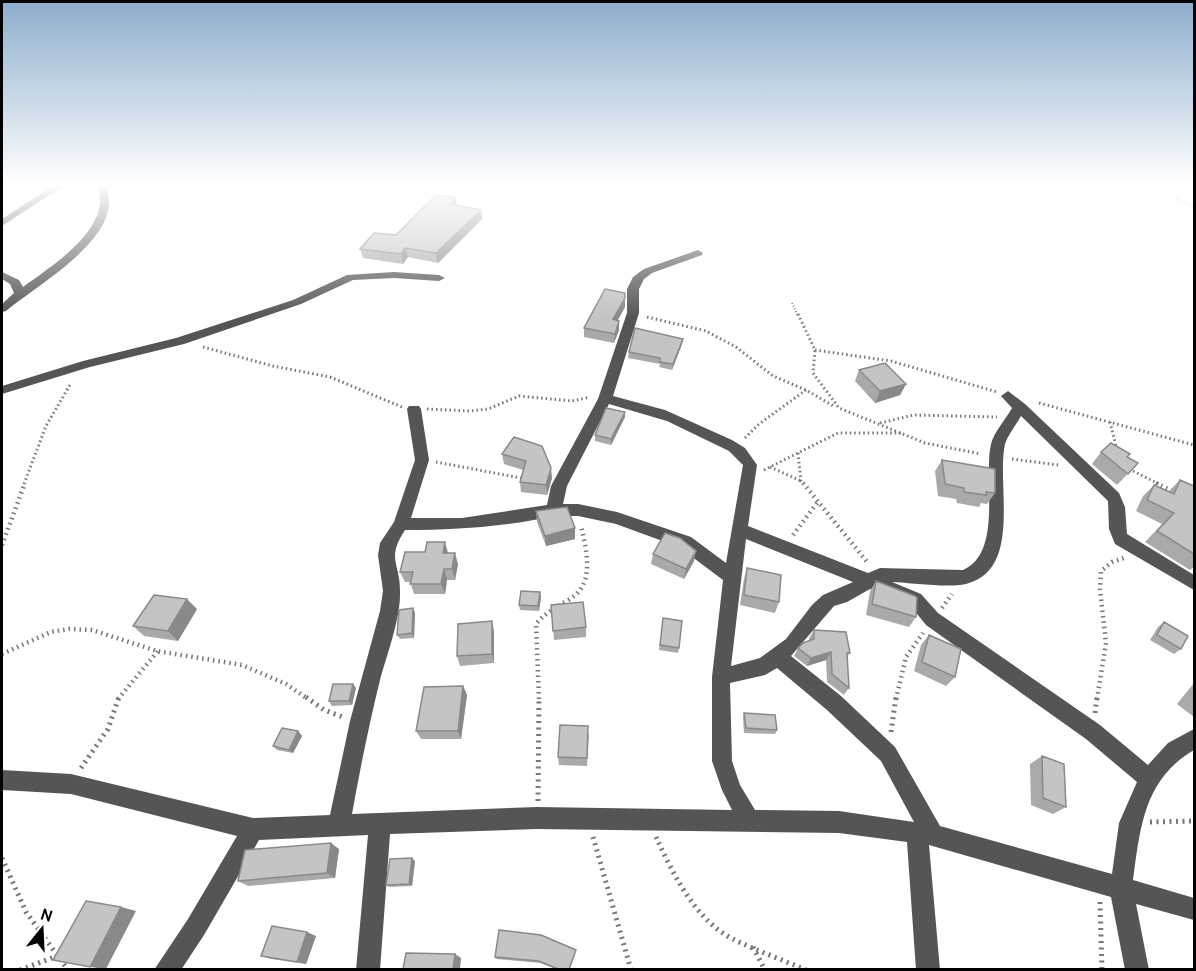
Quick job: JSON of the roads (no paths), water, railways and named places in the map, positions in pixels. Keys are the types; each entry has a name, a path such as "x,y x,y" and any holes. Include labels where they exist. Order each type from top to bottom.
{"street":[{"path":"2,309 20,293 52,273 80,246 93,228"},
{"path":"554,510 559,486 605,399 633,313 633,289 639,277 648,271 698,254"},
{"path":"2,275 15,282 20,293"},
{"path":"2,390 87,364 180,341 297,302 351,277 394,275 439,278"},
{"path":"605,399 660,412 737,448 750,465 732,577 721,677 722,761 732,789 749,820"},
{"path":"721,677 765,666 792,645 818,610 829,600 841,597 874,579 964,577 978,571 990,555 996,524 996,458 999,441 1013,406 1056,440 1118,502 1118,535 1142,553 1194,583"},
{"path":"339,825 360,721 389,611 392,591 386,555 388,543 401,524 422,460 414,409"},
{"path":"401,524 462,524 515,518 554,510 579,510 617,518 685,542 732,577"},
{"path":"740,530 874,579 915,599 932,619 1093,732 1149,778"},
{"path":"778,657 834,703 888,754 925,834 924,947 928,969"},
{"path":"1137,969 1110,886 1130,823 1149,778 1175,750 1194,739"},
{"path":"2,780 71,784 253,828 537,818 839,822 925,834 1194,909"},
{"path":"368,969 380,824"},
{"path":"166,969 196,927 253,828"}]}
